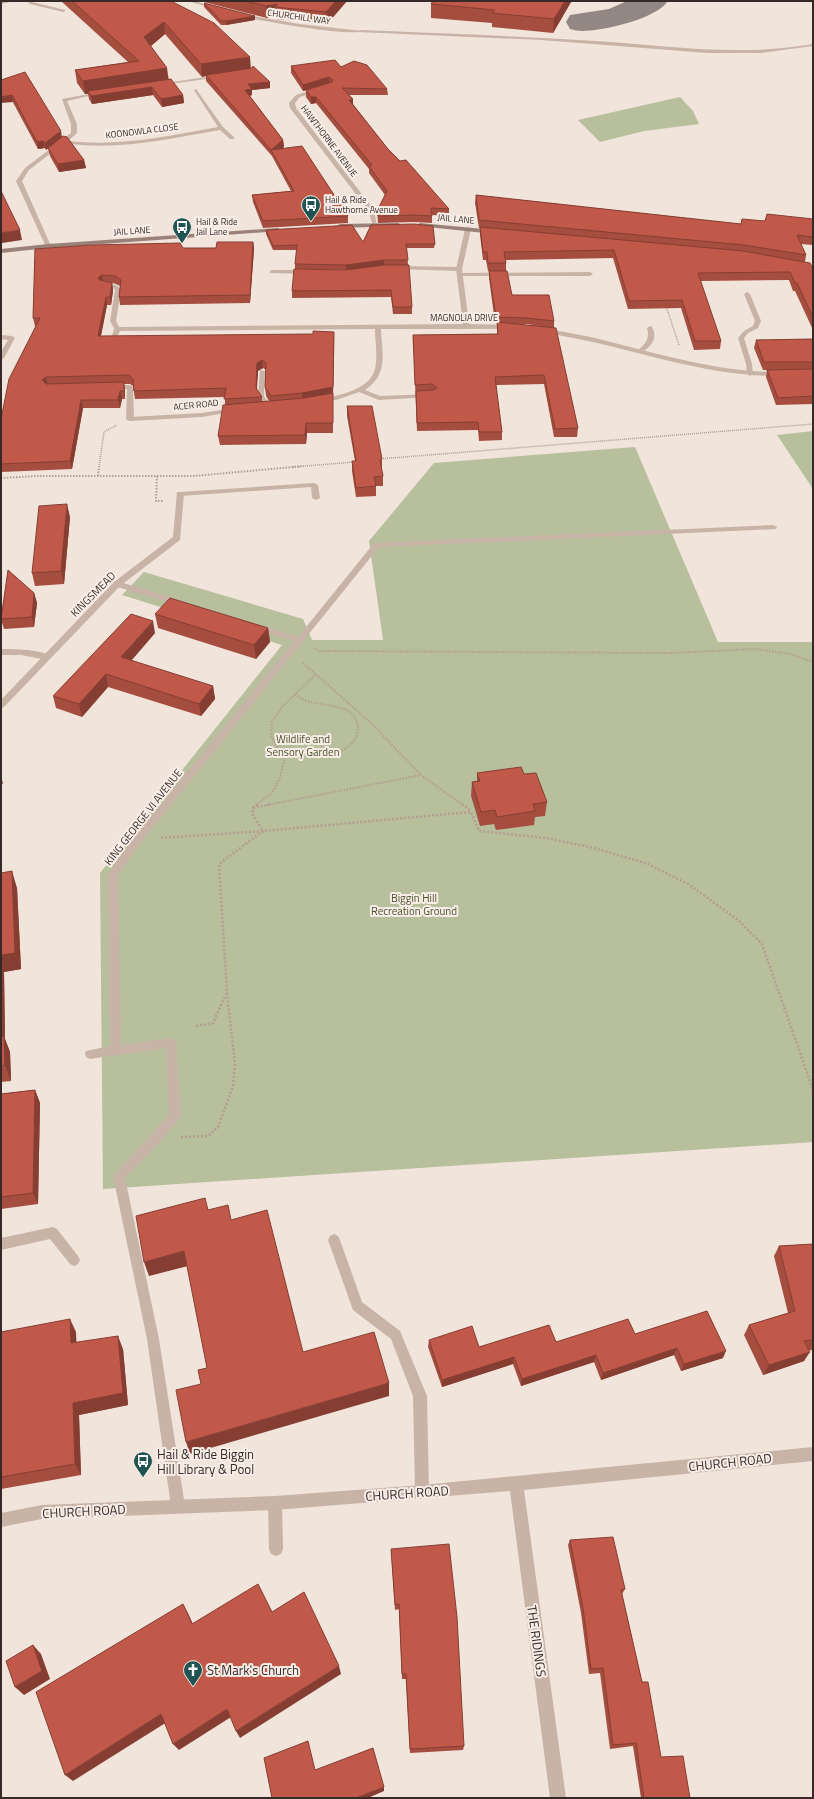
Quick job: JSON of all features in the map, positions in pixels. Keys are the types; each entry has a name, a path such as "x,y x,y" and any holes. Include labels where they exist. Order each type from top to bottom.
{"street":[{"path":"1,3 8,1"},
{"path":"189,1 218,9"},
{"path":"28,8 33,2 63,11 56,14"},
{"name":"CHURCHILL WAY","path":"233,12 269,21 327,29 504,36 719,52 760,52 794,49 813,45"},
{"path":"155,86 226,75"},
{"name":"HAWTHORNE AVENUE","path":"324,88 298,96 292,103 293,108 371,210 375,224"},
{"path":"196,90 221,128 232,138"},
{"path":"48,246 19,181 24,170 65,142 74,133 75,128 64,100 108,92"},
{"name":"KOONOWLA CLOSE","path":"65,142 87,145 115,144 221,128"},
{"path":"335,226 375,224 406,225"},
{"name":"JAIL LANE","path":"414,225 499,232"},
{"path":"466,326 459,272 468,229"},
{"name":"JAIL LANE","path":"1,251 48,246 288,230"},
{"path":"392,268 459,272 590,274"},
{"path":"272,272 315,272"},
{"path":"104,286 114,286 118,289 112,321 117,329 115,336"},
{"path":"747,294 758,320 756,327 746,332 741,338 749,364 750,374"},
{"name":"MAGNOLIA DRIVE","path":"117,329 466,326 515,328"},
{"path":"312,402 334,399 360,390 372,381 379,370 378,327"},
{"path":"640,351 648,345 652,339 652,332 650,328"},
{"path":"536,330 590,338 707,368 750,374 789,374"},
{"path":"1,337 12,338 1,358"},
{"path":"262,371 261,396 269,408"},
{"path":"108,388 130,387 130,418"},
{"path":"360,390 379,398 432,396"},
{"name":"ACER ROAD","path":"130,418 202,415 240,410"},
{"name":"KINGSMEAD","path":"1,705 117,584 177,538 180,494 314,485 316,498"},
{"name":"KING GEORGE VI AVENUE","path":"116,1050 113,874 138,840 377,545 773,527"},
{"path":"117,584 193,607"},
{"path":"246,623 299,640"},
{"path":"1,652 21,652 46,657"},
{"path":"90,1054 171,1043 175,1116 119,1176 153,1339 178,1506"},
{"path":"1,1244 54,1233 74,1260"},
{"path":"334,1240 357,1306 396,1335 420,1396 422,1492"},
{"name":"CHURCH ROAD","path":"1,1520 42,1512 275,1503 422,1492 813,1454"},
{"name":"THE RIDINGS","path":"516,1484 558,1798"},
{"path":"275,1503 276,1549"}],"path":[{"path":"666,304 684,362"},
{"path":"98,476 104,432 130,418"},
{"path":"376,460 813,424"},
{"path":"1,478 194,476 360,461"},
{"path":"299,640 320,651 670,653 755,649 791,654 813,662"},
{"path":"299,640 304,665 372,724 421,775 471,812 479,831 546,838 594,848 648,864 688,884 738,920 762,944 813,1090"},
{"path":"263,831 252,814 253,808 272,793 280,778 284,761 271,735 272,722 282,707 314,675"},
{"path":"279,751 327,755 339,751 349,745 356,737 358,728 356,719 350,712 340,706 302,700 295,694"},
{"path":"253,808 421,775"},
{"path":"138,840 263,831 471,812"},
{"path":"157,1137 208,1136 218,1127 234,1086 235,1064 227,993 218,864 263,831"},
{"path":"196,1026 213,1023 227,993"}],"green space":[{"path":"680,97 693,111 699,124 644,131 600,142 578,120"},
{"path":"813,431 813,489 777,435"},
{"name":"Biggin Hill Recreation Ground","path":"635,447 718,642 813,642 813,1142 103,1189 100,873 282,645 122,595 144,572 303,619 312,640 383,640 369,541 434,463"}],"building":[{"path":"72,1 171,1 214,23 250,57 201,64 164,22 144,37 167,68 83,81 75,70 139,61"},
{"path":"245,1 336,1 326,12 275,7 278,4 266,6"},
{"path":"433,1 565,1 554,19 492,13 495,10 431,4"},
{"path":"204,3 255,16 221,21"},
{"path":"335,60 341,67 354,61 367,65 387,89 342,88 353,99 349,100 388,149 400,161 406,160 449,209 431,208 432,216 378,216 377,211 387,191 369,166 372,165 316,97 311,97 306,90 332,82 333,80 329,77 303,85 291,66"},
{"path":"253,66 270,82 248,84 252,89 245,90 283,140 271,150 206,75 252,68"},
{"path":"25,72 61,131 45,143 43,141 37,142 12,95 1,97 1,80"},
{"path":"171,79 183,95 161,99 152,87 91,96 88,91"},
{"path":"63,136 67,137 84,160 58,164 48,148"},
{"path":"302,146 348,216 263,221 252,195 294,191 271,150"},
{"path":"1,191 20,230 1,233"},
{"path":"476,195 741,224 742,219 765,221 767,214 813,219 813,237 797,235 806,255 744,245 479,220"},
{"path":"414,224 433,226 435,244 406,244 408,260 384,260 346,265 295,264 297,245 273,246 266,230 352,225 363,242 371,225"},
{"path":"480,227 743,251 810,263 813,269 813,317 797,283 795,283 790,272 698,273 721,341 695,341 682,300 629,301 614,250 504,252 506,263 488,263 487,252 483,252"},
{"path":"217,242 253,242 250,295 119,297 121,280 115,276 102,275 98,278 100,280 112,283 110,297 106,297 98,336 313,334 313,331 334,332 333,387 302,393 271,396 265,387 266,363 262,360 257,363 256,388 262,397 224,399 226,388 134,391 133,379 129,375 46,377 42,380 46,384 124,382 124,391 120,391 118,400 81,400 70,461 1,464 1,419 9,379 40,318 33,318 35,249 91,245 180,243 183,248 216,248"},
{"path":"384,265 409,265 412,307 393,307 391,290 292,291 294,269 346,270"},
{"path":"489,271 507,271 512,295 549,295 554,321 496,317"},
{"path":"497,322 556,328 578,428 555,429 544,375 495,377 502,432 479,432 478,422 417,423 416,391 434,390 437,388 432,384 415,385 413,335 498,334"},
{"path":"813,339 813,362 764,362 756,340"},
{"path":"813,369 813,396 778,398 767,370"},
{"path":"333,393 333,423 306,423 305,435 218,436 223,405 304,398"},
{"path":"347,406 372,406 382,459 380,460 383,476 374,477 376,486 356,488 352,461 356,461"},
{"path":"67,504 61,571 32,573 39,506"},
{"path":"8,570 34,593 32,617 1,619"},
{"path":"170,598 268,628 254,645 155,614"},
{"path":"131,614 153,621 121,657 213,686 199,704 106,674 79,704 53,696"},
{"path":"521,767 524,774 536,773 547,802 533,804 535,811 497,817 495,810 481,812 472,782 480,781 477,773"},
{"path":"12,871 15,953 1,955 1,873"},
{"path":"4,1036 5,1065 1,1066 1,1037"},
{"path":"35,1090 33,1193 1,1197 1,1094"},
{"path":"205,1198 208,1210 228,1205 231,1220 267,1210 303,1352 374,1332 389,1383 186,1442 176,1390 201,1384 198,1370 207,1368 184,1251 144,1262 136,1216"},
{"path":"813,1244 813,1340 804,1341 810,1352 769,1365 749,1325 795,1311 779,1246"},
{"path":"707,1311 726,1351 684,1364 677,1348 603,1373 596,1355 522,1379 514,1357 442,1380 429,1340 472,1326 479,1347 549,1325 556,1342 628,1319 635,1334"},
{"path":"70,1319 71,1343 118,1336 123,1393 73,1403 75,1464 1,1477 1,1332"},
{"path":"613,1537 625,1589 621,1590 642,1682 648,1682 661,1757 683,1756 690,1798 644,1798 636,1743 613,1745 603,1668 591,1669 583,1608 570,1540"},
{"path":"449,1544 457,1617 464,1746 410,1749 406,1674 402,1674 399,1604 395,1605 391,1549"},
{"name":"St Mark's Church","path":"258,1584 272,1612 304,1592 339,1666 236,1731 227,1709 173,1744 161,1714 65,1775 36,1692 183,1604 192,1624"},
{"path":"33,1645 42,1671 15,1687 6,1661"},
{"path":"308,1741 315,1770 373,1748 384,1787 356,1798 272,1798 264,1758"}],"taxiway":[{"path":"581,22 616,17 653,1"}],"place":[{"name":"Hail & Ride Hawthorne Avenue","path":"311,222"},
{"name":"Hail & Ride Jail Lane","path":"182,244"},
{"name":"Hail & Ride Biggin Hill Library & Pool","path":"143,1478"},
{"name":"St Mark's Church","path":"193,1687"}],"park label":[{"name":"Wildlife and Sensory Garden","path":"303,745"}]}
